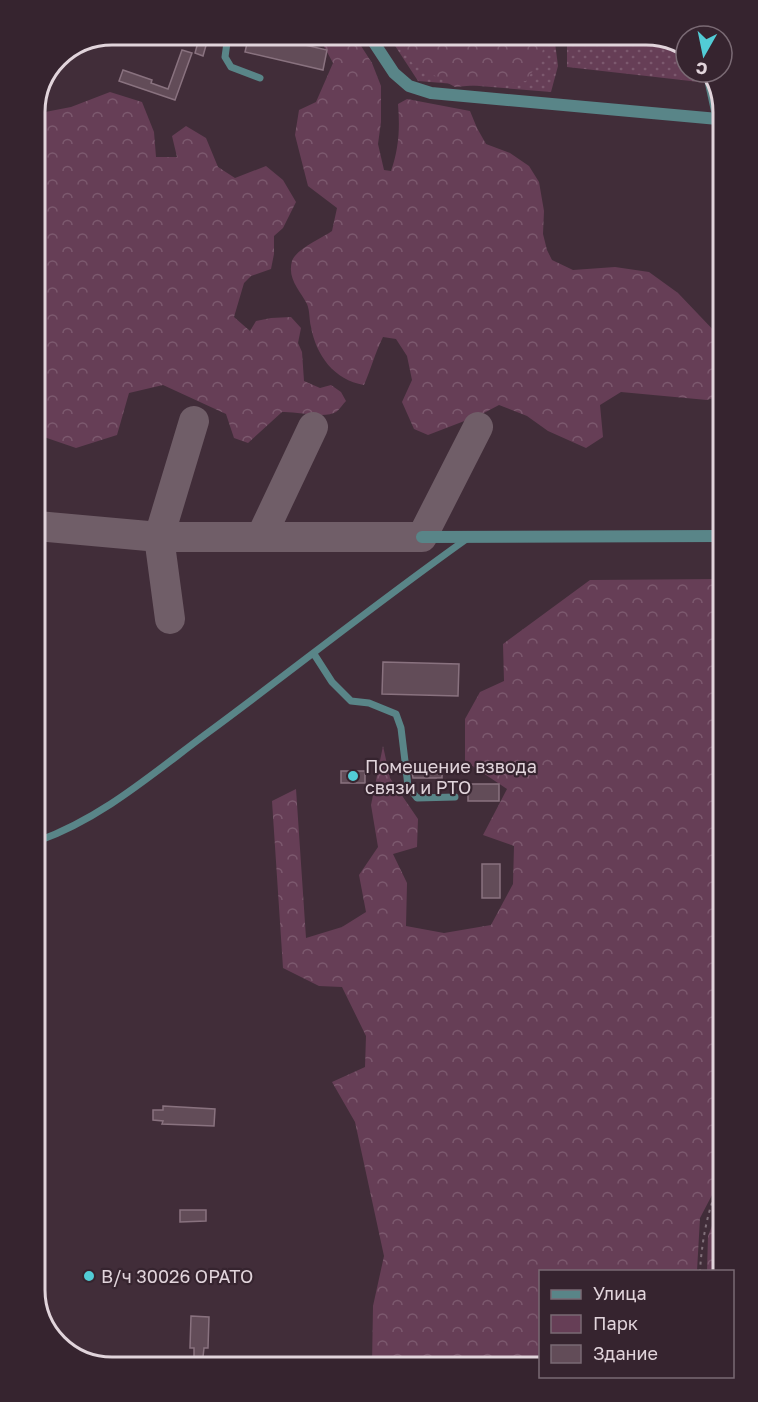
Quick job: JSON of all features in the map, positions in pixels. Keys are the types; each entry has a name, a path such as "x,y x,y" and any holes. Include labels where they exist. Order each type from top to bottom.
{"street":[{"path":"375,45 394,74 409,86 431,93 713,118"},
{"path":"422,537 713,536"}],"lane":[{"path":"227,45 225,57 231,67 260,78"},
{"path":"45,838 90,818 130,792 314,654 385,597 470,537"},
{"path":"314,654 332,682 351,701 369,703 396,714 401,728 408,786 417,798 455,797"}],"path":[{"path":"700,1270 702,1247 713,1203"}],"green space":[{"path":"323,45 360,45 372,63 381,86 381,122 378,144 384,170 391,171 396,154 399,130 398,104 407,99 470,111 486,144 510,153 529,166 539,182 544,211 543,234 552,260 573,270 615,267 649,272 678,293 713,330 713,398 707,400 621,392 600,405 603,437 586,448 548,431 527,416 499,405 480,415 428,435 414,429 402,402 412,380 407,356 396,339 383,337 364,385 335,372 317,347 308,307 291,273 294,257 332,231 337,208 308,186 295,135 299,110 316,102 333,63"},
{"path":"395,45 555,45 558,66 551,92 418,81"},
{"path":"404,45 544,45 540,60 526,81 455,87 412,63"},
{"path":"567,45 659,46 674,51 674,79 567,67"},
{"path":"110,92 142,102 154,132 156,157 177,157 172,136 186,126 206,138 218,167 235,178 266,166 283,180 296,202 283,228 274,236 271,269 251,276 244,283 234,317 250,331 256,321 291,317 301,328 298,343 302,352 304,381 320,388 331,385 341,392 346,401 336,412 318,415 282,412 248,443 234,438 226,414 163,385 129,393 117,435 76,448 45,437 45,112 71,107"},
{"path":"713,579 713,1193 700,1218 697,1270 539,1270 539,1357 372,1357 373,1306 384,1256 355,1122 332,1082 365,1067 366,1036 342,987 319,986 283,968 272,801 296,789 306,938 342,927 366,912 359,875 378,847 371,805 383,746 390,778 418,819 417,847 393,854 407,883 406,926 444,933 491,925 513,884 514,846 483,835 507,789 465,761 465,719 480,692 504,681 503,644 590,580"},
{"path":"713,1223 713,1270 707,1270 708,1236"}],"building":[{"path":"197,45 206,45 203,56 195,53"},
{"path":"247,45 305,45 327,50 323,70 245,52"},
{"path":"182,50 192,53 175,100 119,81 123,70 152,80 151,83 168,89"},
{"path":"383,662 459,664 458,696 382,694"},
{"path":"442,765 442,778 413,778 411,766"},
{"path":"341,771 365,771 365,783 341,783"},
{"path":"468,784 499,784 499,801 468,801"},
{"path":"482,864 500,864 500,898 482,898"},
{"path":"163,1106 215,1109 214,1126 162,1124 163,1121 153,1120 153,1110 163,1110"},
{"path":"180,1210 206,1210 206,1221 180,1222"},
{"path":"191,1316 209,1317 208,1348 204,1348 203,1357 194,1357 194,1348 190,1348"}],"taxiway":[{"path":"170,619 159,537 194,421"},
{"path":"261,537 313,427"},
{"path":"45,527 159,537 422,537 478,427"}],"place":[{"name":"Помещение взвода связи и РТО","path":"353,776"},
{"name":"В/ч 30026 ОРАТО","path":"89,1276"}]}
